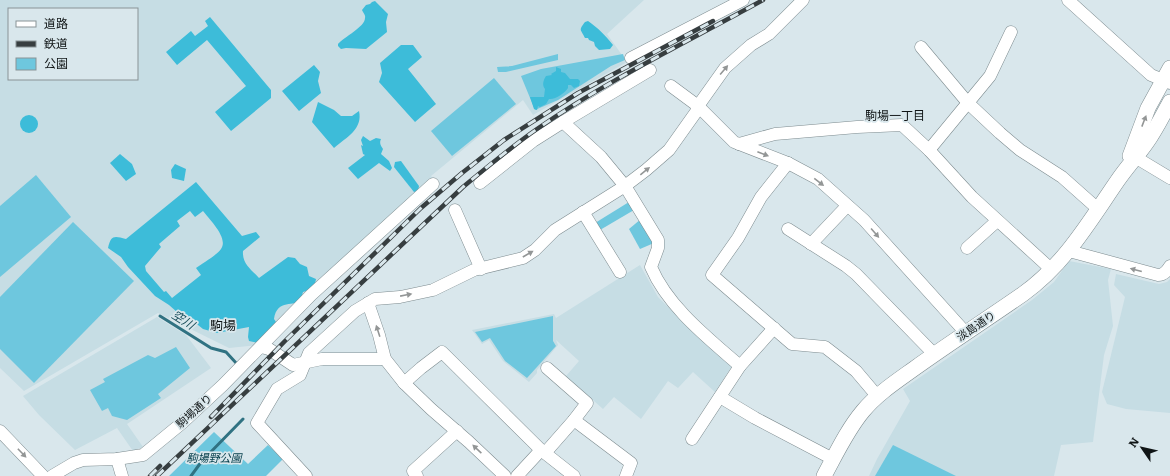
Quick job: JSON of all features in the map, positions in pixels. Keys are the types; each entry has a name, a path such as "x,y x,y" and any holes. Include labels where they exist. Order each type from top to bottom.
{"main road":[{"path":"1125,170 1148,108 1168,77"},
{"path":"1125,170 1148,141 1170,102"},
{"name":"淡島通り","path":"824,476 853,424 864,409 894,383 934,354 1038,283 1052,270 1068,251 1125,170"}],"street":[{"path":"631,58 742,0"},
{"path":"306,476 257,424 277,389 300,375 309,353 355,311 375,298 400,297 433,290 474,270 523,258 535,250 554,230 625,186 646,170 668,150 696,112 698,106 725,68 751,45 769,34 803,0"},
{"path":"1068,0 1151,75 1168,77"},
{"path":"929,150 990,76 1011,32"},
{"path":"921,47 968,103 1000,134 1020,150 1062,177 1098,209"},
{"path":"480,183 534,141 650,70"},
{"path":"671,86 698,106 734,142 788,163 818,179 864,220 966,333"},
{"path":"563,122 601,157 625,186 658,240 658,248 651,267 666,294 706,336 740,366"},
{"path":"739,144 775,134 894,124 902,125 929,150 972,197 1052,270"},
{"path":"1135,157 1170,178"},
{"path":"788,163 761,197 738,238 712,275 792,344 825,347 856,371 878,397"},
{"name":"駒場通り","path":"52,476 74,462 83,460 117,459 143,455 223,385 311,295 434,184"},
{"path":"811,244 847,206"},
{"path":"455,210 480,269"},
{"path":"583,212 620,272"},
{"path":"967,248 997,221"},
{"path":"788,229 856,274 934,354"},
{"path":"1068,251 1158,275 1165,273 1170,266"},
{"path":"368,302 385,359 404,383 505,476"},
{"path":"692,439 740,366 774,328"},
{"path":"261,347 269,349 293,365 322,359 385,359"},
{"path":"404,383 420,368 442,352 543,452 574,476"},
{"path":"517,476 574,420 587,403 546,368"},
{"path":"720,397 755,418 833,459"},
{"path":"574,420 631,463 626,476"},
{"path":"0,431 43,476"},
{"path":"417,476 413,471 457,431"},
{"path":"117,459 122,476"}],"shaded area":[{"path":"0,0 644,0 607,34 627,62 533,115 523,100 431,176 438,185 268,344 229,348 158,313 24,391 0,368"},
{"path":"375,1 388,14 386,22 387,32 366,49 341,49 338,44 362,25 365,16 362,10 366,5"},
{"path":"210,17 271,90 271,98 231,131 215,112 246,86 207,40 177,65 166,52 191,31 195,36 208,26 205,21"},
{"path":"588,21 602,32 613,45 610,49 599,50 595,46 594,42 588,38 585,38 581,31 581,27"},
{"path":"401,45 413,45 422,57 408,69 436,104 415,122 379,82 382,73 380,63"},
{"path":"314,65 320,72 318,81 321,93 299,111 282,91"},
{"path":"556,67 561,69 561,72 565,73 570,79 578,79 580,81 579,86 574,88 571,85 568,85 567,90 562,94 549,99 546,104 540,107 538,106 537,110 534,109 530,97 544,97 544,80 546,76 552,75 551,74 556,71"},
{"path":"318,102 334,110 341,116 352,116 359,111 359,123 356,128 349,136 334,148 312,122"},
{"path":"29,115 35,118 38,124 35,130 29,133 23,130 20,124 23,118"},
{"path":"363,136 370,141 376,138 381,139 380,143 383,149 381,154 389,161 392,168 390,171 379,163 358,179 348,168 365,155 363,154 361,145 363,146 361,140"},
{"path":"120,154 132,164 136,174 126,181 110,163"},
{"path":"401,161 419,186 418,191 414,192 394,167 395,162"},
{"path":"175,164 186,169 184,181 172,178 171,170"},
{"path":"196,182 242,236 256,232 260,237 243,251 243,256 246,263 259,278 288,257 295,258 300,264 307,267 309,276 316,279 315,284 312,288 303,292 301,299 298,302 286,304 279,308 274,319 276,322 258,343 249,341 249,327 217,333 203,329 186,320 169,305 155,296 128,267 121,257 108,248 110,241 116,237 126,239","holes":["190,211 195,217 203,211 220,234 223,245 217,254 196,268 201,275 172,298 166,291 164,292 146,271 145,266 161,247 159,244 180,226 177,221"]},
{"path":"1069,261 1111,269 1108,280 1113,326 1104,355 1093,442 1061,445 1054,476 869,476 910,401 903,389 1032,300 1054,282"},
{"path":"640,265 658,297 732,366 715,392 693,372 678,388 668,381 641,419 614,397 603,409 566,376 579,361 556,340 558,345 529,382 503,361 489,340 482,344 472,330 554,314 556,318"},
{"path":"1116,274 1159,284 1167,282 1170,279 1170,413 1126,409 1107,404 1102,392 1125,297 1114,285"},
{"path":"157,317 186,335 211,368 127,424 143,447 133,451 117,428 75,450 39,415 23,396"}],"green space":[{"path":"558,54 558,60 506,72 498,72 497,67 512,66"},
{"path":"623,54 625,60 611,66 558,100 535,110 521,76 541,69"},
{"path":"494,78 516,104 452,156 431,131"},
{"path":"36,175 71,217 0,277 0,206"},
{"path":"629,202 634,210 600,230 595,223"},
{"path":"641,219 654,243 640,249 629,229"},
{"path":"73,222 134,281 34,383 0,349 0,297"},
{"path":"553,316 553,341 556,346 527,378 505,361 490,338 482,342 475,332"},
{"path":"176,347 190,368 158,394 161,398 127,420 112,416 108,408 102,411 90,390 105,382 103,379 148,355 155,358"},
{"name":"駒場野公園","path":"214,432 248,464 268,445 283,459 266,476 169,476"},
{"path":"893,445 956,476 875,476"}],"waterway":[{"name":"空川","path":"160,316 211,348 226,352 237,364"},
{"name":"空川","path":"191,476 202,461 243,419"}],"railway":[{"path":"157,476 463,187 508,150 537,129 592,94 763,0"},
{"path":"211,417 285,341 421,208 462,173 504,140 578,93 713,21"},
{"path":"150,476 160,466"}],"district":[{"name":"駒場一丁目","path":"895,116"},
{"name":"駒場","path":"223,325"}]}
